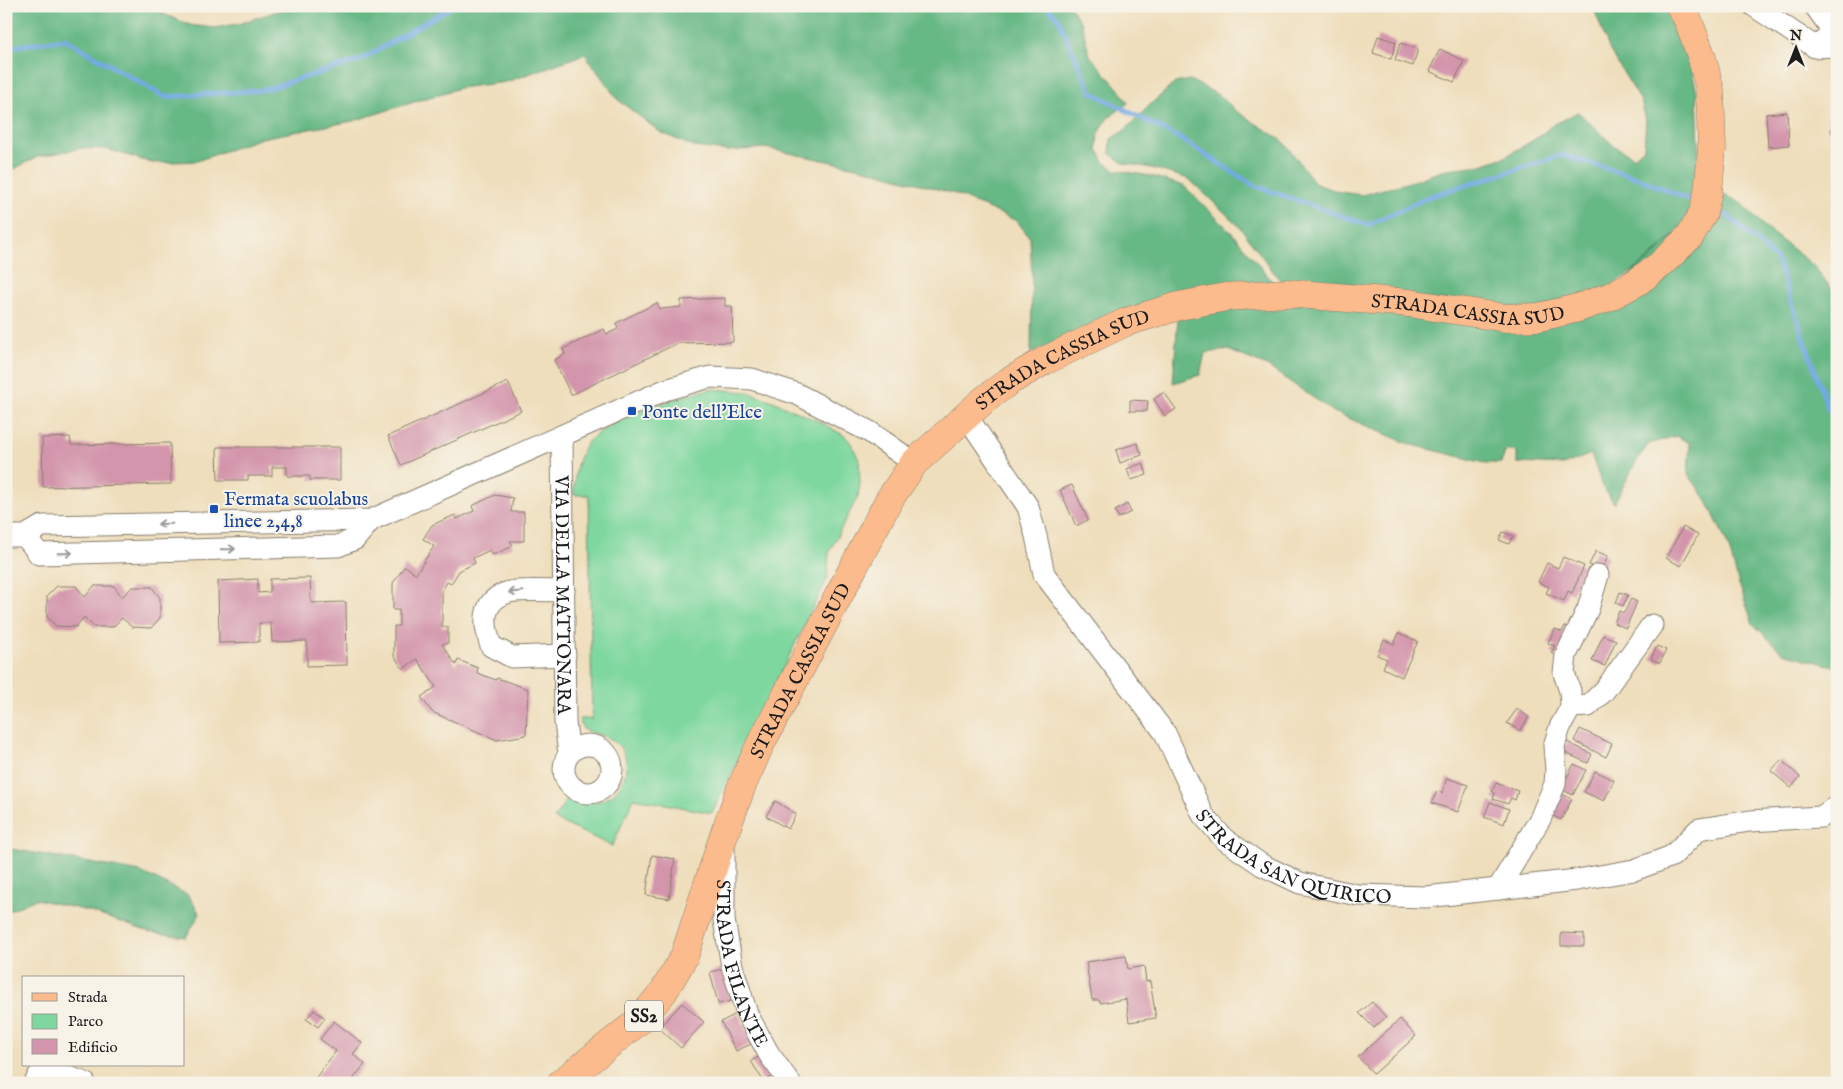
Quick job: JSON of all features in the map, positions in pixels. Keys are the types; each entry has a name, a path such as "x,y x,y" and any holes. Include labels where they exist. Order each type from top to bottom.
{"main road":[{"name":"STRADA CASSIA SUD","path":"561,1083 640,1020 664,991 684,958 724,835 760,744 889,500 914,463 966,415 1008,382 1044,361 1126,322 1179,306 1226,297 1286,293 1409,303 1506,318 1539,317 1578,308 1609,297 1637,282 1660,266 1680,247 1698,224 1708,192 1712,149 1710,90 1688,20 1680,6"}],"street":[{"path":"1754,6 1815,47 1837,46"},
{"path":"1815,6 1830,27 1828,38 1815,47"},
{"path":"15,536 39,554 338,546 355,539 371,520 665,390 710,377 752,379 806,398 870,432 914,463"},
{"name":"STRADA SAN QUIRICO","path":"966,415 1028,507 1044,574 1165,733 1203,815 1224,839 1262,865 1300,882 1358,895 1426,897 1577,880 1634,870 1672,856 1699,829 1750,821 1820,817 1837,806"},
{"name":"VIA DELLA MATTONARA","path":"562,436 566,722 569,754"},
{"path":"1498,889 1540,819 1554,784 1556,769 1554,746 1560,727 1571,708 1570,691 1564,673 1566,656 1588,608 1598,575"},
{"path":"564,591 510,592 493,601 487,608 486,631 492,646 512,657 565,655"},
{"path":"1571,708 1588,706 1604,691 1652,625"},
{"name":"STRADA FILANTE","path":"724,835 724,920 732,966 746,1014 769,1054 790,1083"},
{"path":"35,1083 38,1075 60,1074 85,1083"}],"green space":[{"path":"26,6 144,6 190,25 214,28 238,24 293,6 1070,6 1081,23 1090,56 1122,93 1128,103 1107,119 1098,135 1097,148 1104,162 1115,170 1151,176 1184,186 1233,234 1276,286 1123,315 1031,353 1032,278 1030,238 1017,221 955,194 866,169 765,148 727,151 694,147 660,132 617,99 585,54 506,82 459,88 353,121 261,138 197,161 152,163 107,149 82,148 37,157 6,173 6,10"},
{"path":"1593,6 1665,6 1677,25 1690,62 1697,92 1699,149 1696,191 1691,209 1680,228 1651,259 1605,289 1538,309 1284,286 1240,227 1189,179 1152,168 1123,163 1110,154 1111,139 1125,130 1175,83 1190,80 1222,97 1236,111 1282,140 1316,184 1340,192 1362,195 1448,169 1482,165 1505,157 1540,136 1551,126 1578,112 1613,145 1634,157 1644,148 1646,120 1641,101 1610,51"},
{"path":"1726,195 1742,204 1768,230 1814,266 1837,296 1837,667 1783,653 1753,624 1728,545 1706,499 1688,474 1690,443 1676,436 1649,444 1639,457 1614,503 1603,487 1591,454 1563,465 1517,463 1517,452 1506,450 1501,463 1485,463 1409,444 1334,412 1267,366 1228,350 1205,353 1200,375 1173,383 1178,317 1285,303 1581,318 1720,196"},
{"path":"713,389 747,392 773,401 822,423 845,436 851,443 859,460 860,484 858,496 829,552 827,579 712,813 634,798 612,846 554,819 570,795 586,801 600,801 612,795 620,786 625,774 626,761 622,750 612,740 583,729 579,719 592,719 589,495 574,495 576,470 585,446 593,437 607,428 644,410 683,396"},
{"path":"6,848 141,872 188,895 200,914 186,937 149,932 88,911 36,899 6,912"}],"building":[{"path":"1378,36 1396,42 1391,59 1373,53"},
{"path":"1400,43 1418,49 1413,66 1395,60"},
{"path":"1440,49 1464,61 1454,82 1429,71"},
{"path":"1787,112 1789,145 1768,147 1766,114"},
{"path":"1837,113 1837,140 1831,132 1833,115"},
{"path":"725,298 725,306 732,306 733,342 678,343 571,395 554,360 565,354 563,349 604,329 607,334 618,329 616,323 657,303 660,309 681,307 681,300"},
{"path":"508,382 521,411 401,465 388,436"},
{"path":"1164,392 1176,409 1165,416 1154,399"},
{"path":"1130,400 1148,401 1147,411 1130,411"},
{"path":"70,437 71,445 170,443 171,484 43,487 42,438"},
{"path":"1137,443 1142,455 1120,463 1116,450"},
{"path":"217,447 340,447 340,480 310,480 310,476 287,476 287,467 272,467 272,476 248,476 248,480 218,480"},
{"path":"1143,463 1147,475 1131,480 1127,469"},
{"path":"1072,485 1088,520 1076,526 1060,490"},
{"path":"495,495 513,498 511,512 524,512 524,541 510,541 513,546 493,555 490,550 473,558 475,563 459,571 451,584 447,582 442,591 442,627 448,627 448,643 442,644 456,665 458,660 478,668 477,673 528,689 526,735 497,740 432,712 421,697 436,687 417,659 403,669 394,656 394,626 399,626 399,610 393,610 393,583 405,566 416,574 434,546 423,539 432,525 455,515 457,519 474,511 472,506"},
{"path":"1127,504 1131,512 1119,518 1115,511"},
{"path":"1683,527 1698,535 1681,566 1666,558"},
{"path":"1503,532 1513,536 1509,544 1499,540"},
{"path":"1596,551 1608,556 1601,571 1589,565"},
{"path":"1563,557 1584,566 1572,593 1568,591 1564,601 1546,593 1549,587 1538,582 1547,563 1558,568"},
{"path":"310,578 311,603 346,602 347,665 307,666 307,641 272,642 271,623 259,623 259,642 219,643 218,581 258,579 258,593 270,592 270,579"},
{"path":"57,586 76,586 85,597 94,586 114,586 122,597 132,587 152,587 160,598 160,618 151,628 132,627 122,618 113,627 94,627 84,617 76,627 56,626 47,617 47,596"},
{"path":"1620,592 1628,595 1623,606 1616,603"},
{"path":"1631,599 1637,602 1626,628 1614,623 1619,611 1624,613"},
{"path":"1565,626 1572,630 1559,657 1551,653 1555,646 1548,643 1555,629 1562,632"},
{"path":"1399,633 1418,641 1402,677 1383,668 1387,659 1377,655 1384,640 1394,644"},
{"path":"1603,635 1616,640 1605,666 1592,661"},
{"path":"1657,646 1666,650 1660,663 1651,659"},
{"path":"1517,709 1529,717 1520,731 1507,723"},
{"path":"1580,729 1612,744 1606,757 1574,741"},
{"path":"1567,742 1592,754 1588,763 1563,752"},
{"path":"1781,760 1800,777 1791,788 1771,771"},
{"path":"1574,764 1586,770 1573,795 1561,789"},
{"path":"1595,771 1614,780 1604,801 1584,792"},
{"path":"1447,778 1468,785 1458,812 1432,803 1437,791 1442,793"},
{"path":"1496,783 1518,791 1515,800 1511,798 1508,804 1493,799 1495,793 1492,791"},
{"path":"1560,793 1572,799 1561,820 1549,814"},
{"path":"775,801 796,814 788,829 766,816"},
{"path":"1490,802 1509,809 1504,824 1484,817"},
{"path":"652,855 675,859 669,899 646,895"},
{"path":"1561,933 1584,934 1584,946 1561,946"},
{"path":"1126,956 1128,969 1144,966 1146,982 1150,981 1156,1018 1129,1022 1126,999 1100,1003 1099,1000 1092,1000 1086,962"},
{"path":"723,969 731,1001 718,1004 710,972"},
{"path":"1372,1002 1386,1017 1374,1028 1359,1013"},
{"path":"682,1003 704,1022 681,1048 659,1028"},
{"path":"314,1010 325,1018 318,1027 306,1019"},
{"path":"738,1013 753,1043 736,1051 721,1022"},
{"path":"1400,1019 1416,1036 1374,1074 1358,1057"},
{"path":"334,1021 362,1043 353,1054 365,1064 350,1083 317,1083 314,1080 336,1051 320,1039"},
{"path":"761,1056 773,1076 764,1082 751,1061"}],"waterway":[{"path":"6,48 65,39 165,97 263,90 361,60 453,6"},
{"path":"1046,6 1058,18 1091,92 1179,138 1253,185 1368,225 1431,196 1563,155 1638,178 1697,203"},
{"path":"1711,209 1727,215 1777,260 1828,409 1837,418"}],"place":[{"name":"Ponte dell'Elce","path":"632,411"},
{"name":"Fermata scuolabus linee 2,4,8","path":"214,509"}]}
